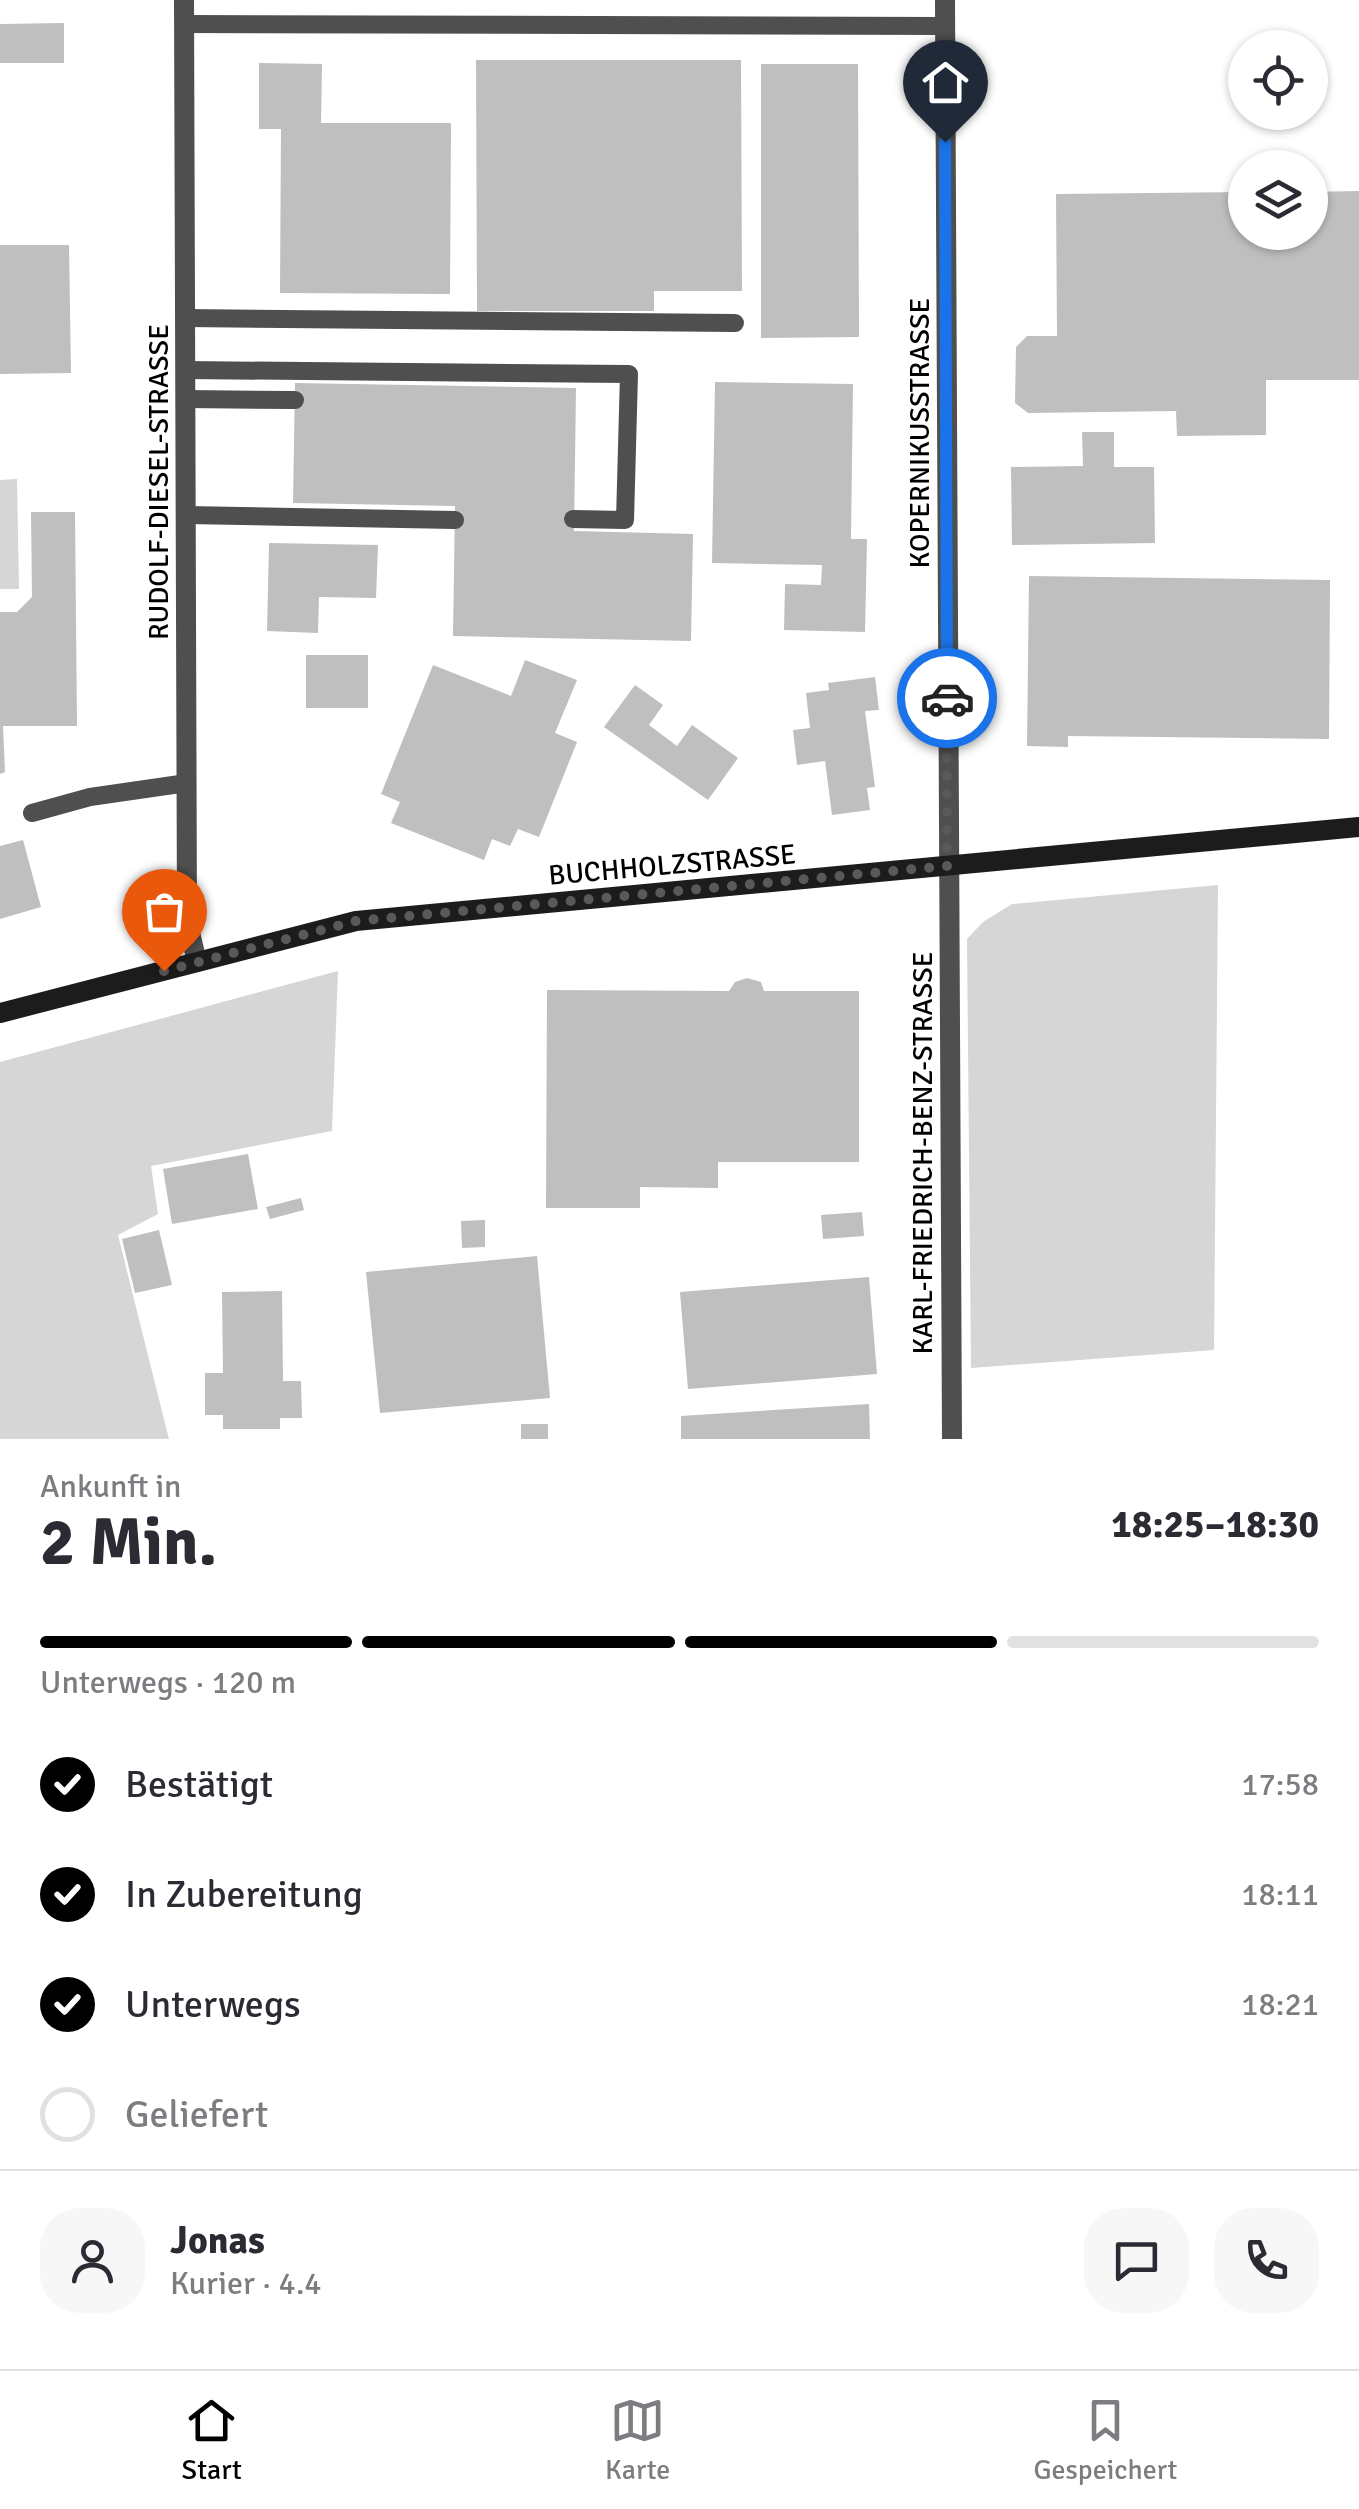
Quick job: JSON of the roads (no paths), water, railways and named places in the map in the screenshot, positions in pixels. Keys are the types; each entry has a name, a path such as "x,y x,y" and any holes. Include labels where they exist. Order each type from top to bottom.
{"street":[{"name":"RUDOLF-DIESEL-STRASSE","path":"184,0 187,920 197,962"},
{"name":"KOPERNIKUSSTRASSE","path":"945,0 947,866"},
{"name":"BUCHHOLZSTRASSE","path":"0,1013 356,921 1359,828"},
{"name":"KARL-FRIEDRICH-BENZ-STRASSE","path":"947,866 952,1439"}],"lane":[{"path":"184,24 945,26"},
{"path":"184,318 735,323"},
{"path":"186,370 629,374 625,520 574,520"},
{"path":"186,400 295,400"},
{"path":"186,516 455,520"},
{"path":"32,813 90,797 187,783"}]}
